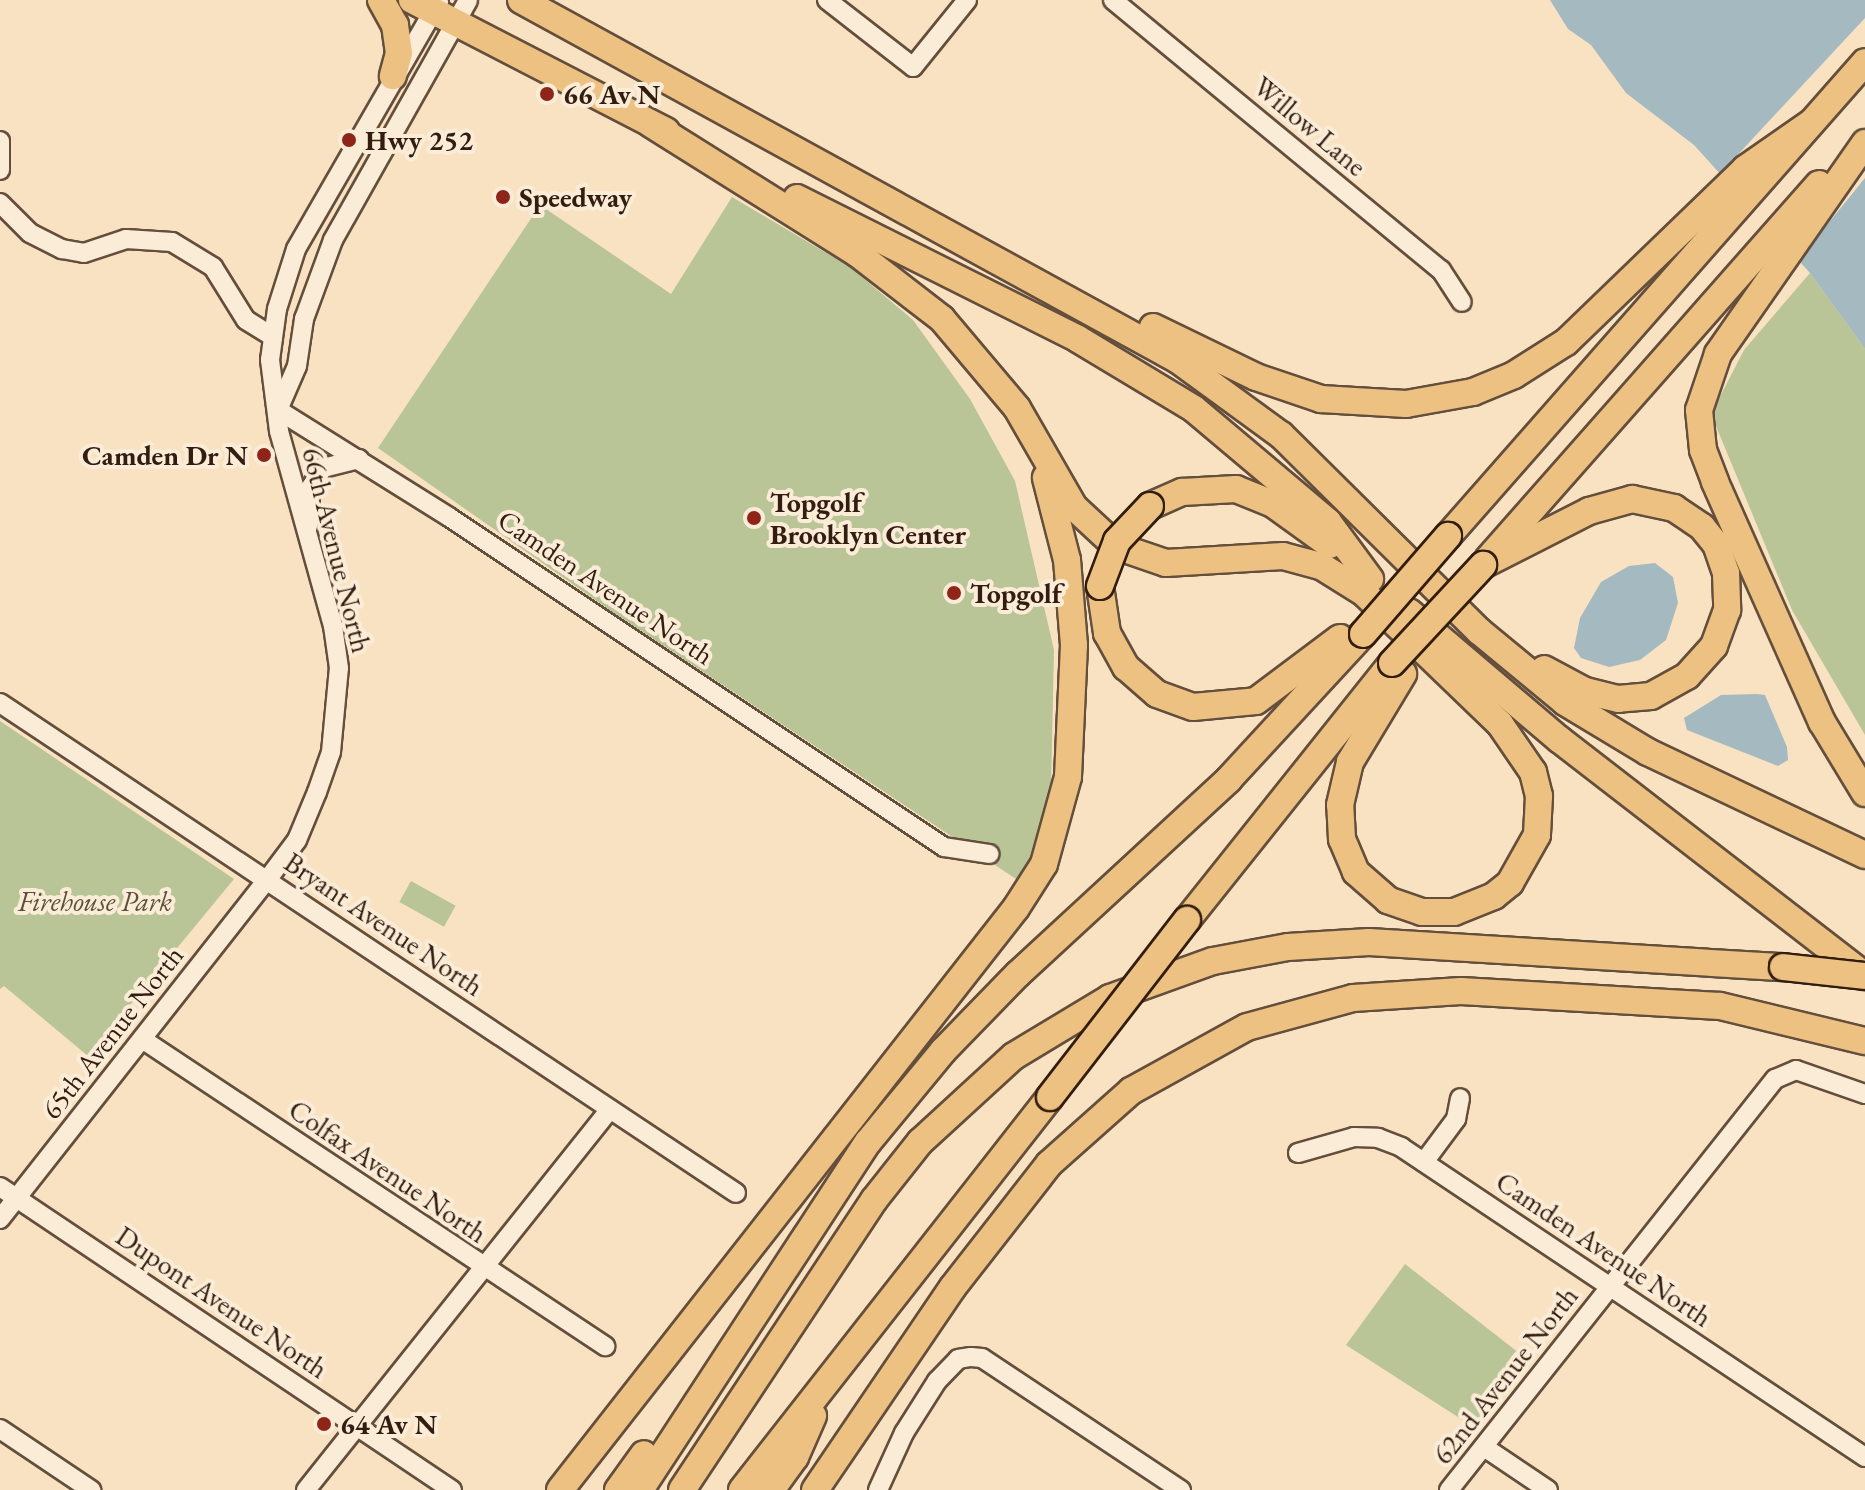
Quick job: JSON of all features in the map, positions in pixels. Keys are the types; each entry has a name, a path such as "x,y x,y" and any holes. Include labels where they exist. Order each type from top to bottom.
{"highway":[{"path":"381,0 397,39 393,76"},
{"path":"521,0 903,207 1213,382 1281,435 1479,631 1565,702 1648,752 1865,855"},
{"path":"441,7 651,124 1019,308 1159,386 1270,468 1344,539 1370,579"},
{"path":"640,1490 868,1142 943,1051 1018,974 1229,779 1359,629 1448,536 1692,241 1811,123 1865,62"},
{"path":"651,124 900,284 957,334 996,379 1074,507 1116,546 1166,563 1283,556 1332,571 1364,593 1513,739 1537,784 1540,811 1534,845 1502,890 1464,910 1422,912 1388,900 1356,872 1342,839 1340,805 1350,762 1398,668 1420,632 1483,565 1865,132"},
{"path":"1865,143 1706,377 1699,410 1703,450 1822,722 1865,793"},
{"path":"903,207 1256,377 1312,397 1364,405 1446,398 1514,375 1581,330 1692,241"},
{"path":"560,1490 1016,908 1054,839 1071,755 1070,578 1044,473 996,379"},
{"path":"1359,629 1267,696 1234,707 1193,707 1157,694 1126,667 1107,633 1100,586 1117,541 1150,506 1192,490 1246,492 1295,517 1544,728 1865,976"},
{"path":"1381,534 1521,654 1572,685 1606,697 1651,696 1687,676 1714,646 1727,610 1726,573 1716,544 1693,519 1654,500 1602,506 1483,565"},
{"path":"742,1490 1187,920 1398,668"},
{"path":"682,1490 874,1200 920,1142 1014,1056 1110,998 1213,961 1288,947 1369,942 1783,967 1865,976"},
{"path":"815,1490 953,1287 1049,1164 1131,1091 1247,1027 1353,998 1461,991 1720,1006 1865,1041"},
{"path":"568,1490 663,1358"},
{"path":"771,1490 795,1457 830,1380"},
{"path":"618,1490 650,1446 704,1389"}],"street":[{"path":"827,0 913,67 967,0"},
{"name":"Willow Lane","path":"1113,0 1441,270 1462,302"},
{"name":"66th Avenue North","path":"267,880 297,840 317,792 338,710 333,626 284,460 270,360 273,337 296,249 393,76 441,7"},
{"path":"278,410 297,366 304,319 333,240 441,7"},
{"path":"0,141 0,170"},
{"path":"0,203 30,233 62,249 84,253 126,239 149,238 193,253 213,267 246,320 273,337"},
{"name":"Camden Avenue North","path":"278,410 359,459 944,847 989,854"},
{"path":"308,541 311,487 323,468 359,459"},
{"name":"Bryant Avenue North","path":"0,703 736,1193"},
{"name":"65th Avenue North","path":"0,1219 267,880"},
{"name":"Colfax Avenue North","path":"142,1039 483,1268 605,1346"},
{"name":"62nd Avenue North","path":"1449,1490 1785,1071 1865,1094"},
{"path":"1424,1162 1456,1119 1460,1098"},
{"path":"306,1490 610,1109"},
{"name":"Camden Avenue North","path":"1298,1153 1354,1137 1378,1138 1424,1162 1865,1457"},
{"name":"Dupont Avenue North","path":"0,1187 452,1490"},
{"path":"878,1490 904,1433 942,1374 958,1359 982,1358 1181,1490"},
{"path":"0,1429 91,1490"},
{"path":"1484,1447 1548,1490"}],"green space":[{"name":"Topgolf Brooklyn Center","path":"732,197 850,267 913,320 970,399 1015,481 1054,650 1051,790 1042,830 1019,881 611,611 378,448 540,205 671,294"},
{"path":"1810,273 1865,349 1865,735 1792,610 1711,414 1744,350"},
{"name":"Firehouse Park","path":"0,721 234,879 88,1056 4,986 0,989"},
{"path":"411,881 456,906 444,927 399,902"},
{"path":"1405,1264 1528,1360 1475,1428 1346,1345"}],"water":[{"path":"1550,0 1865,0 1865,349 1810,273 1694,145 1626,93 1591,45 1568,29"},
{"path":"1655,563 1673,577 1678,603 1666,640 1640,660 1609,667 1581,658 1574,648 1580,618 1601,582 1629,566"},
{"path":"1721,695 1765,695 1787,747 1788,760 1778,766 1687,730 1684,718"}],"pier":[{"path":"1865,18 1865,178 1796,263 1717,177"}],"place":[{"name":"66 Av N","path":"547,94"},
{"name":"Hwy 252","path":"349,140"},
{"name":"Speedway","path":"503,197"},
{"name":"Camden Dr N","path":"264,455"},
{"name":"Topgolf Brooklyn Center","path":"754,518"},
{"name":"Topgolf","path":"954,593"},
{"name":"64 Av N","path":"324,1424"}]}
